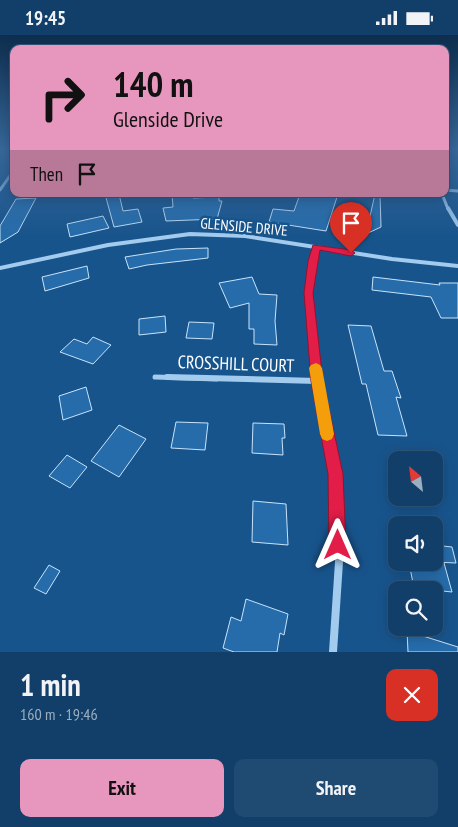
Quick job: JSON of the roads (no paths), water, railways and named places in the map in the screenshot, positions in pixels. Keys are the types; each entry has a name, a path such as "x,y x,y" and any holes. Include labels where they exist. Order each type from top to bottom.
{"street":[{"path":"0,190 8,179"},
{"path":"444,197 458,225"},
{"name":"GLENSIDE DRIVE","path":"0,268 126,242 177,235 218,233 386,259 458,266"},
{"path":"316,247 312,261 308,293 317,381 335,474 338,530 337,592 333,652"},
{"name":"CROSSHILL COURT","path":"155,377 317,381"}]}
